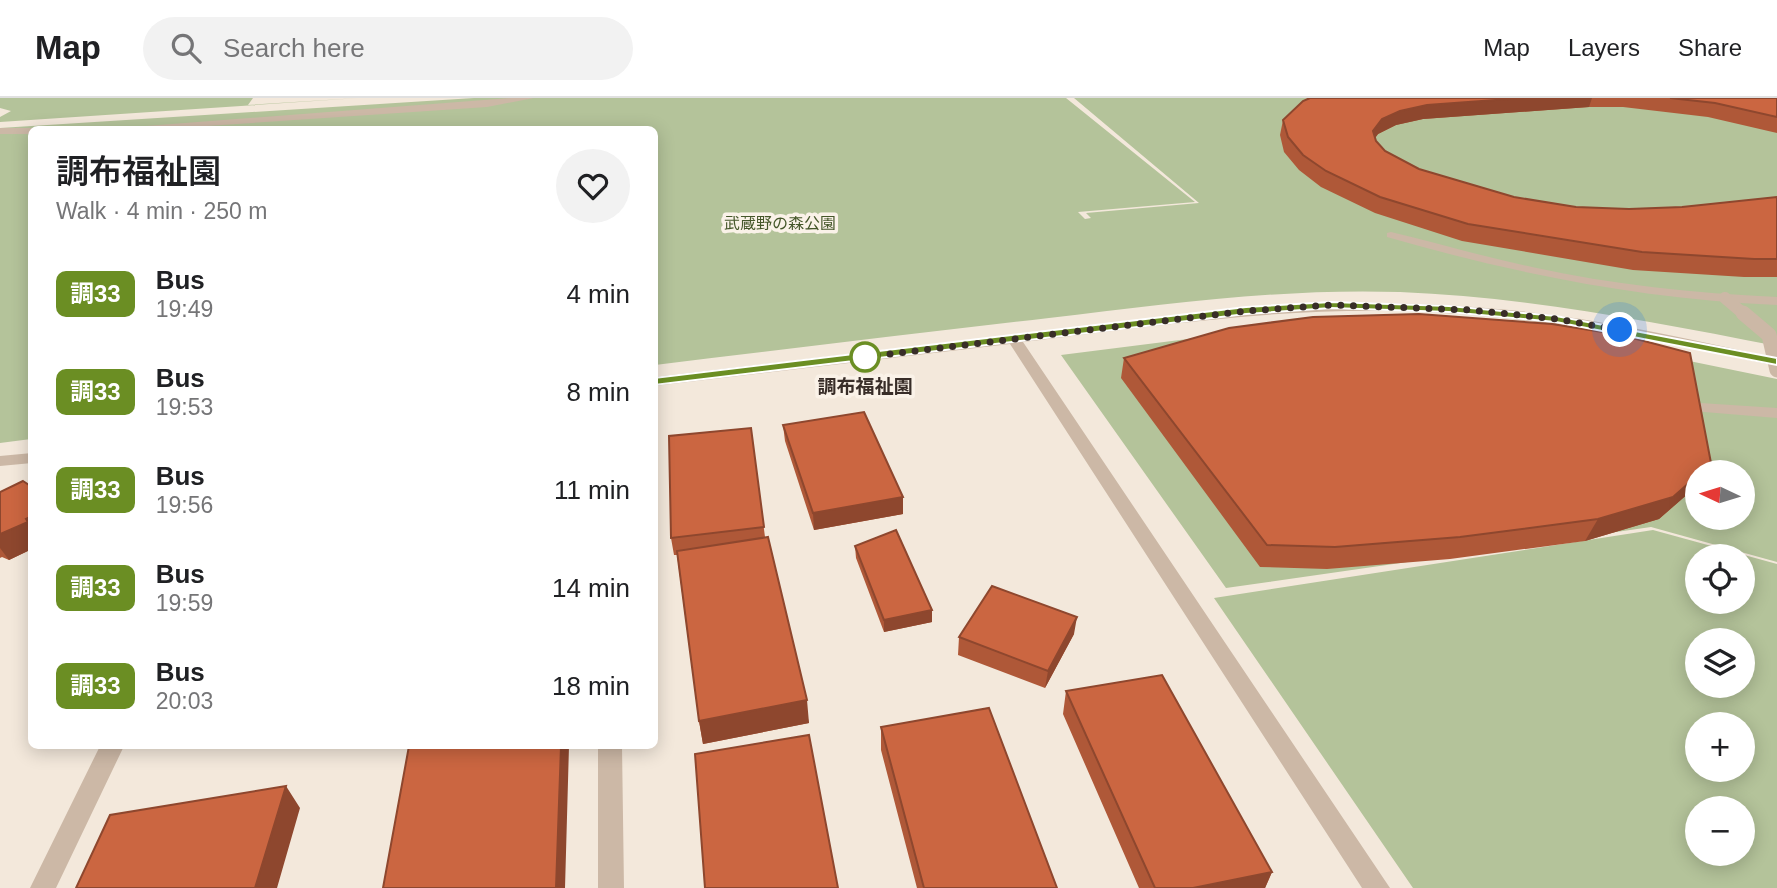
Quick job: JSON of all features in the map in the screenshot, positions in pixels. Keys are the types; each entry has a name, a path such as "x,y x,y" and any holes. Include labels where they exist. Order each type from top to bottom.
{"street":[{"path":"158,126 487,104 530,98"},
{"path":"0,131 28,131"},
{"path":"1391,235 1474,260 1575,281 1682,296 1777,300"},
{"path":"1725,298 1769,335 1777,370"},
{"path":"658,382 1246,311 1331,305 1404,306 1556,319 1777,362"},
{"path":"1014,339 1377,888"},
{"path":"1685,407 1777,413"},
{"path":"0,461 28,458"},
{"path":"43,888 110,749"},
{"path":"610,749 611,888"}],"green space":[{"path":"0,98 253,98 248,105 359,98 0,122 0,117 11,111 0,108"},
{"name":"武蔵野の森公園","path":"474,98 1066,98 1195,202 1078,212 1085,219 1091,218 1086,213 1199,203 1074,98 1777,98 1777,346 1543,305 1448,295 1356,291 1180,303 658,365 658,126 32,126"},
{"path":"28,126 28,439 0,443 0,128"},
{"path":"1267,329 1621,347 1777,379 1777,562 1755,556 1755,544 1712,544 1651,527 1226,588 1061,355"},
{"path":"1653,530 1704,544 1685,544 1685,614 1755,614 1755,558 1777,564 1777,888 1413,888 1214,598"}],"building":[{"path":"1310,98 1523,98 1427,105 1400,111 1382,119 1373,131 1376,141 1385,151 1419,169 1514,197 1576,207 1629,209 1682,207 1777,197 1777,259 1642,252 1468,224 1380,197 1326,171 1303,155 1288,137 1283,120"},
{"path":"1670,98 1777,98 1777,117 1715,103"},
{"path":"1419,314 1552,324 1621,335 1690,353 1710,460 1685,460 1685,486 1673,497 1598,519 1460,537 1335,547 1267,545 1124,358 1229,328 1313,317"},
{"path":"864,412 903,497 813,513 783,425"},
{"path":"751,428 764,527 671,538 669,436"},
{"path":"23,481 28,484 28,522 0,534 0,492"},
{"path":"896,530 932,610 884,620 855,546"},
{"path":"768,537 807,700 699,721 677,551"},
{"path":"992,586 1077,617 1048,671 959,637"},
{"path":"1162,675 1272,872 1193,888 1155,888 1066,691"},
{"path":"989,708 1057,888 924,888 881,727"},
{"path":"809,735 838,888 705,888 695,754"},
{"path":"408,749 561,749 556,888 383,888"},
{"path":"286,786 255,888 76,888 110,815"}],"bus line":[{"name":"調33","path":"658,382 1246,311 1331,305 1404,306 1556,319 1777,362"}],"place":[{"name":"調布福祉園","path":"865,357"}],"route":[{"path":"865,357 1246,311 1331,305 1471,310 1556,319 1620,330"}]}
